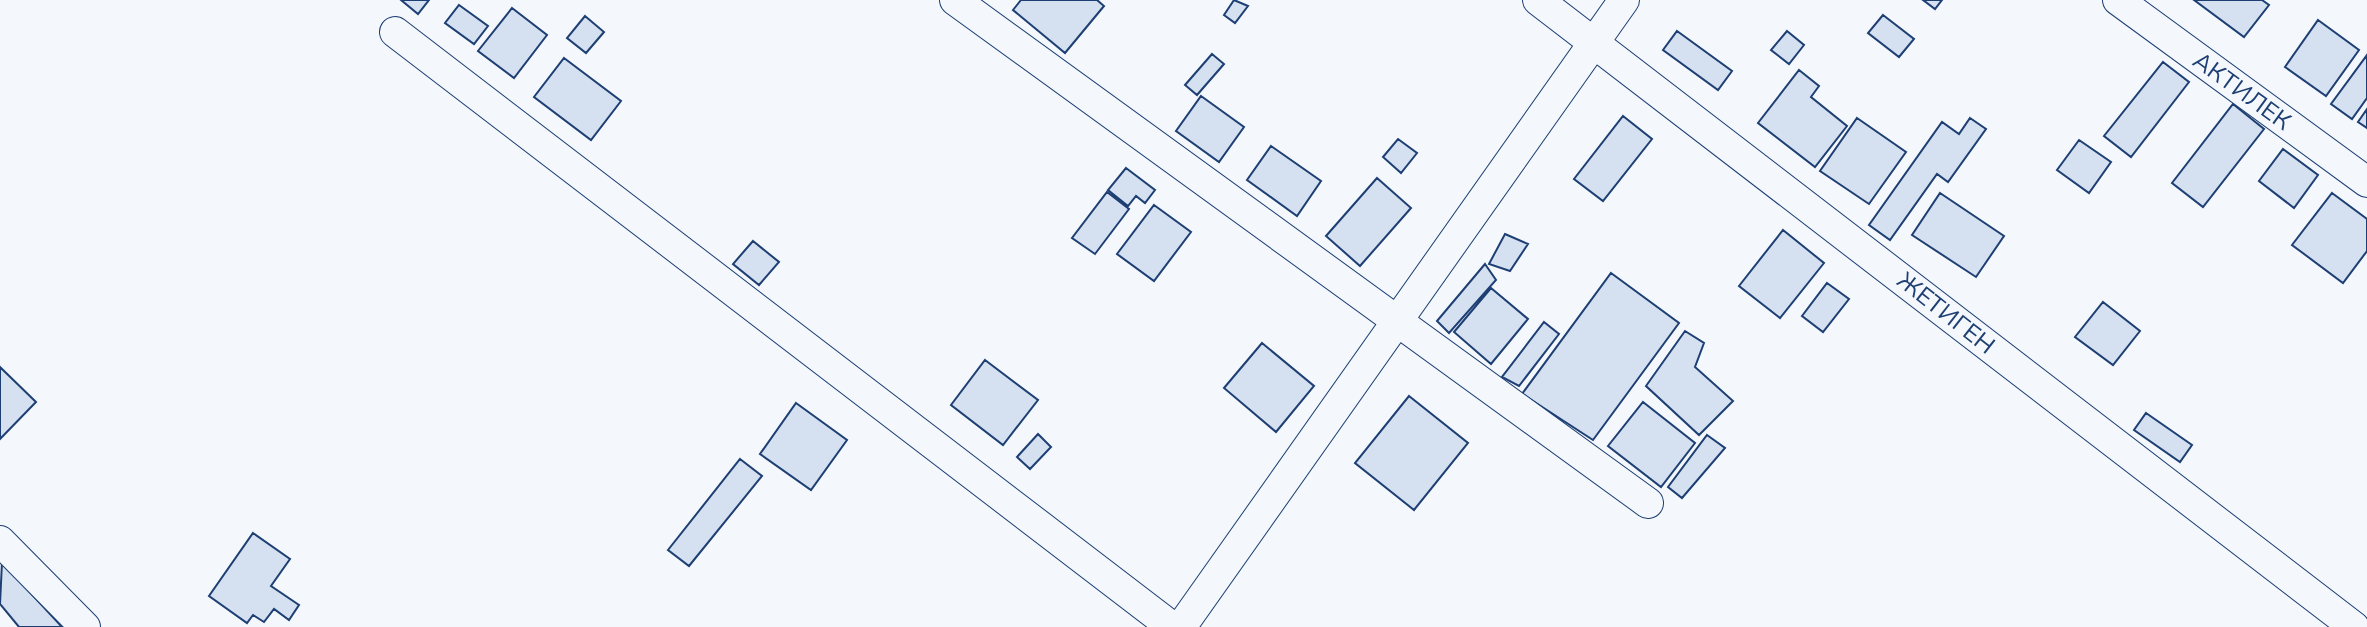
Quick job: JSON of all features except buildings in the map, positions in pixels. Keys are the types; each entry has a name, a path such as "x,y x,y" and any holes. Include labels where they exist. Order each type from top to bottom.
{"street":[{"path":"955,0 1648,503"},
{"name":"ЖЕТИГЕН","path":"1538,0 2354,627"},
{"path":"1181,627 1624,0"},
{"name":"АКТИЛЕК","path":"2118,0 2367,183"},
{"path":"395,32 1172,627"},
{"path":"0,541 85,627"}]}
